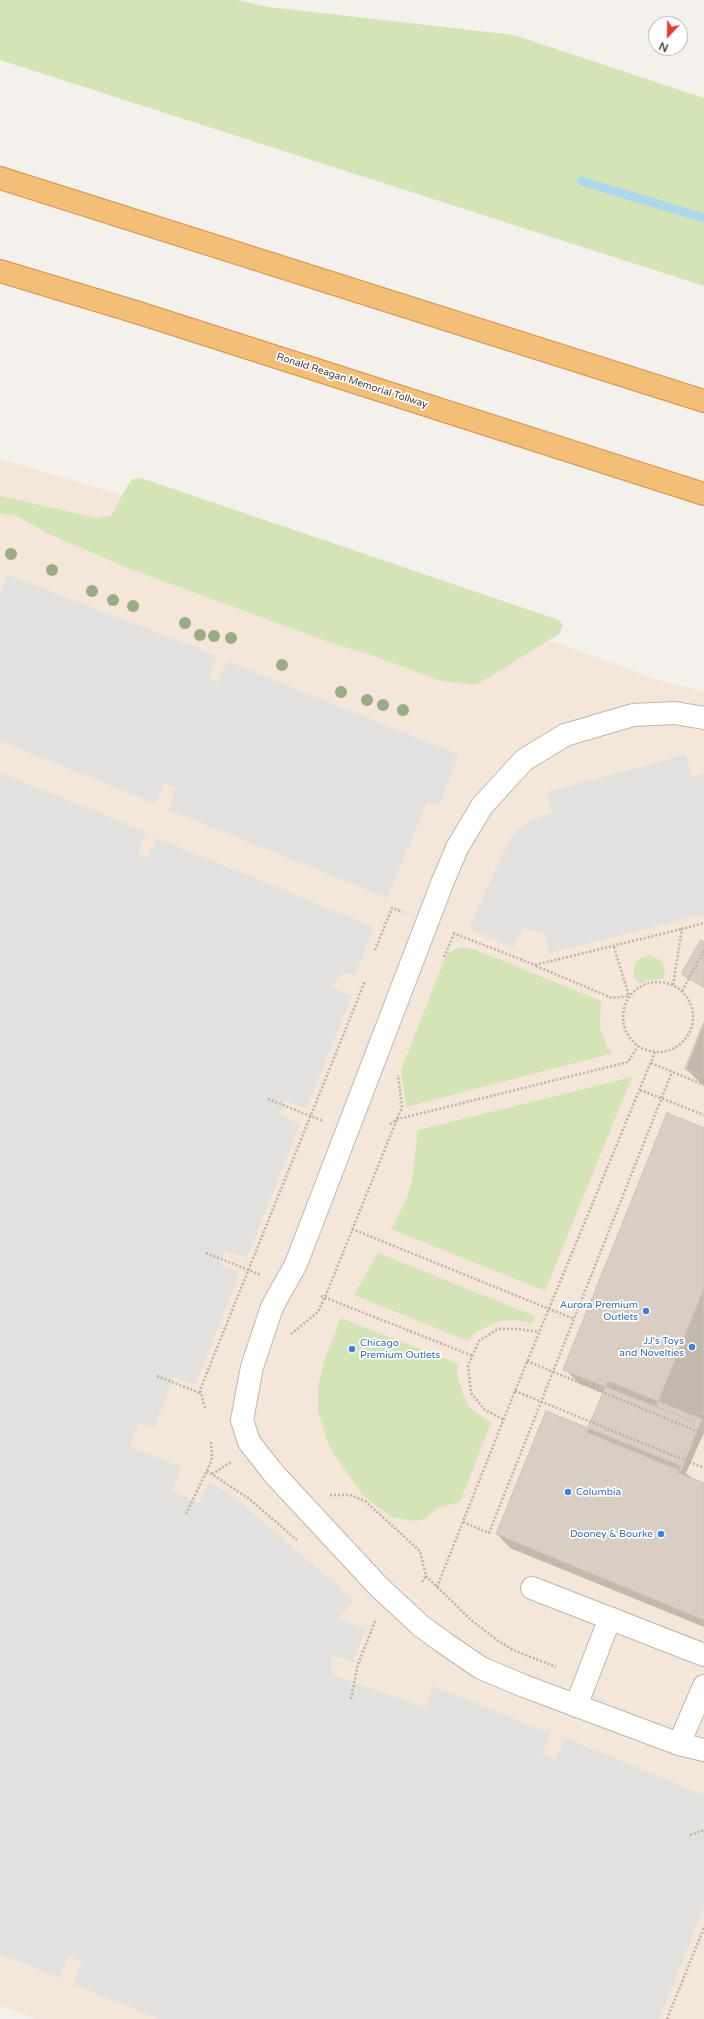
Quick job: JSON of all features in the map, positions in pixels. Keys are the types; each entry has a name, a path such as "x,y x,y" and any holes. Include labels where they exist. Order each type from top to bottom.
{"highway":[{"path":"0,178 704,401"},
{"name":"Ronald Reagan Memorial Tollway","path":"0,271 140,313 704,494"}],"lane":[{"path":"704,718 675,713 633,715 565,735 524,760 482,806 457,848 443,881 296,1264 272,1307 252,1368 242,1420 249,1442 275,1475 378,1586 421,1626 482,1668 576,1706 679,1744 704,1750"},
{"path":"532,1588 704,1655"},
{"path":"576,1706 610,1618"},
{"path":"679,1744 704,1686"},
{"path":"679,1744 704,1760"}],"path":[{"path":"375,950 392,908 404,913"},
{"path":"535,966 704,923"},
{"path":"673,985 682,929"},
{"path":"442,962 454,934 612,998 628,996 641,986 651,983 656,982 673,985 682,991 691,1005 693,1022 686,1038 672,1049 655,1052 638,1046 626,1032 622,1014 628,996 614,947"},
{"path":"682,991 704,951"},
{"path":"205,1408 200,1390 365,981"},
{"path":"390,1124 398,1119 628,1062 638,1046"},
{"path":"437,1587 527,1361 655,1052"},
{"path":"651,1063 704,1085"},
{"path":"289,1340 292,1334 318,1312 398,1119 402,1107 397,1069"},
{"path":"463,1522 489,1533 672,1072"},
{"path":"640,1090 704,1115"},
{"path":"268,1100 327,1123"},
{"path":"352,1229 574,1319"},
{"path":"206,1253 266,1276"},
{"path":"321,1296 473,1356"},
{"path":"503,1420 485,1410 472,1393 468,1366 479,1341 498,1329 519,1328 539,1332"},
{"path":"527,1361 704,1434"},
{"path":"157,1376 201,1393"},
{"path":"515,1391 704,1468"},
{"path":"186,1514 212,1460 211,1442"},
{"path":"212,1474 234,1460"},
{"path":"207,1471 248,1498 301,1544"},
{"path":"329,1495 350,1495 365,1501 420,1551 426,1576 471,1620 497,1640 518,1652 556,1668"},
{"path":"422,1582 426,1576"},
{"path":"351,1699 358,1664 375,1625 376,1618 374,1614"},
{"path":"690,1835 704,1830"},
{"path":"667,2019 704,1928"}],"shaded area":[{"name":"Chicago Premium Outlets","path":"0,459 297,547 655,679 704,692 704,2019 36,2019 0,2005"},
{"path":"8,575 217,656 209,678 218,682 227,661 459,755 439,805 427,802 387,898 169,810 176,788 164,783 156,804 0,741 0,594"},
{"path":"685,755 692,777 704,773 704,914 550,953 543,932 523,929 513,948 469,928 508,843 517,830 534,820 552,813 547,792"},
{"path":"0,773 146,832 137,854 148,858 156,838 374,927 355,975 348,973 340,975 332,987 352,996 306,1109 285,1101 280,1115 300,1124 247,1258 225,1250 220,1264 240,1272 195,1385 174,1377 154,1428 143,1423 139,1424 129,1446 181,1467 172,1491 199,1502 209,1482 238,1500 354,1600 338,1619 366,1629 353,1662 333,1655 330,1662 331,1669 335,1676 425,1707 433,1686 550,1733 542,1755 556,1760 565,1738 704,1795 704,1907 659,2019 160,2019 73,1984 82,1962 68,1956 60,1978 0,1954"}],"green space":[{"path":"0,0 237,0 269,7 514,35 704,98 704,286 0,60"},
{"path":"141,478 559,620 563,625 559,634 476,685 441,681 374,656 329,642 133,570 51,535 17,516 0,513 0,496 97,518 111,516 127,486 133,479"},
{"path":"460,947 474,949 601,1001 600,1028 607,1047 613,1053 406,1107 401,1070 444,961 448,953"},
{"path":"650,955 660,960 663,964 665,971 663,979 648,980 640,984 634,977 634,965 640,958"},
{"path":"632,1077 545,1291 391,1229 405,1202 412,1181 418,1130"},
{"path":"378,1253 535,1316 532,1323 516,1320 499,1321 475,1333 468,1341 354,1295"},
{"path":"341,1318 458,1364 457,1374 464,1397 470,1408 491,1423 460,1502 438,1508 425,1519 415,1521 391,1517 363,1495 335,1456 326,1439 318,1410 318,1387 324,1361"}],"building":[{"path":"701,940 704,942 704,987 681,974"},
{"path":"704,1022 704,1077 685,1069"},
{"path":"704,1022 704,1077 685,1069"},
{"name":"Aurora Premium Outlets","path":"667,1113 704,1128 704,1414 697,1412 693,1421 563,1370"},
{"name":"JJ's Toys and Novelties","path":"704,1288 704,1411 703,1414 697,1412 693,1421 656,1407"},
{"path":"608,1381 702,1419 681,1471 586,1432"},
{"path":"546,1411 681,1466 678,1473 704,1483 704,1620 496,1534"}],"waterway":[{"path":"581,181 704,218"}],"place":[{"name":"Aurora Premium Outlets","path":"646,1311"},
{"name":"JJ's Toys and Novelties","path":"692,1347"},
{"name":"Chicago Premium Outlets","path":"352,1349"},
{"name":"Columbia","path":"568,1492"},
{"name":"Dooney & Bourke","path":"661,1534"}]}
